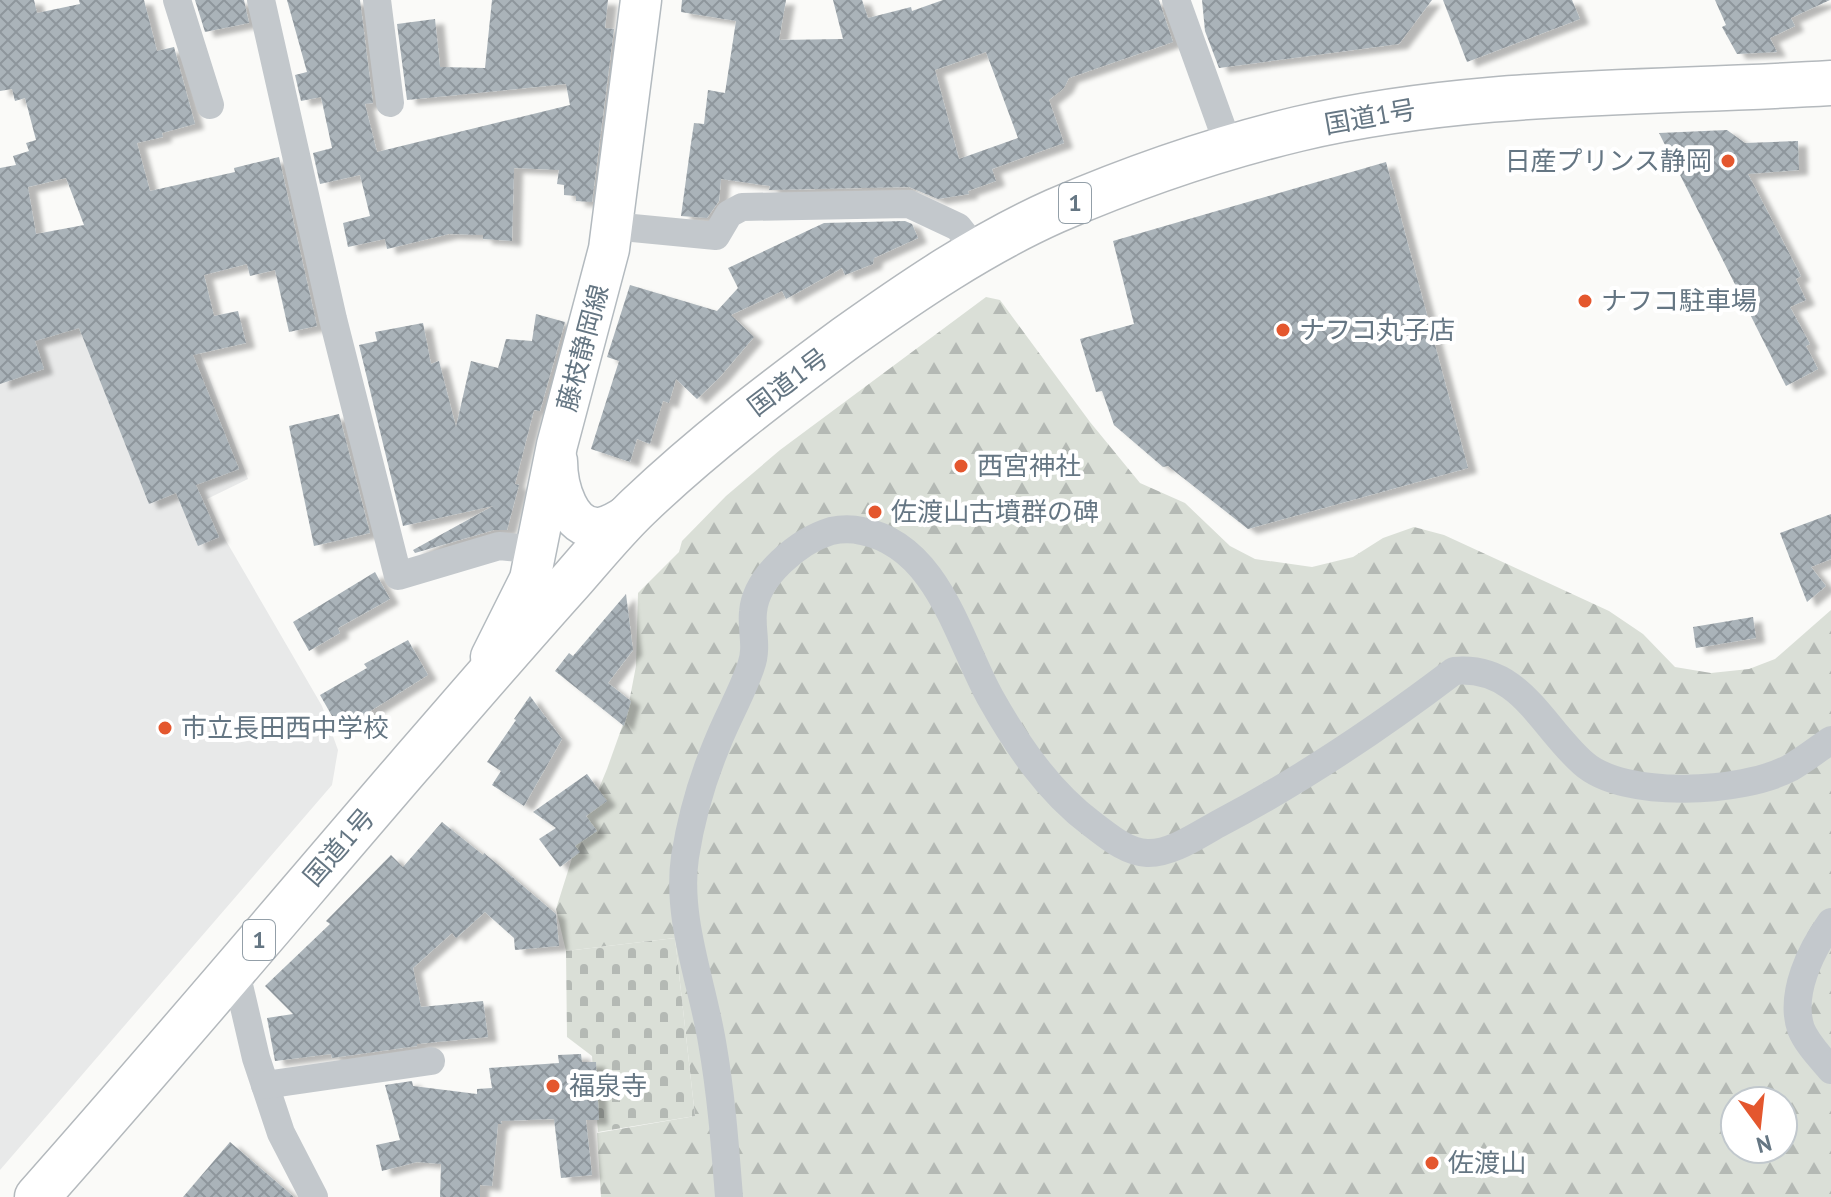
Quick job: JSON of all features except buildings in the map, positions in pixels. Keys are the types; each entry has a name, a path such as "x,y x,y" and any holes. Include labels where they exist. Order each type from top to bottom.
{"highway":[{"name":"国道1号","path":"37,1197 161,1057 479,683 634,511 744,414 897,302 977,251 1065,207 1143,176 1229,147 1389,111 1510,98 1831,83"}],"main road":[{"name":"藤枝静岡線","path":"479,683 530,579 557,445 609,249 641,0"},
{"path":"557,445 557,474 567,506 577,519 596,529 612,525 634,511"}],"street":[{"path":"177,0 210,105"},
{"path":"261,0 333,319 398,576 499,546 537,550"},
{"path":"377,0 390,103"},
{"path":"1176,0 1229,147"},
{"path":"612,226 716,236 729,214 742,207 909,204 958,227 977,251"},
{"path":"729,1197 718,1080 684,897 684,860 697,800 753,661 755,634 752,614 756,596 768,576 788,557 806,543 832,531 852,529 874,533 911,554 942,599 990,697 1039,773 1074,811 1133,851 1162,851 1254,804 1364,739 1454,671 1470,669 1489,674 1518,691 1582,763 1616,781 1663,788 1707,788 1752,780 1789,769 1831,740"},
{"path":"1831,922 1820,937 1804,973 1798,1003 1801,1029 1831,1070"},
{"path":"235,968 265,1085 281,1133 314,1197"},
{"path":"265,1085 431,1061"}],"shaded area":[{"name":"市立長田西中学校","path":"164,259 248,479 207,499 225,539 322,706 338,750 332,785 0,1170 0,293"}],"green space":[{"path":"986,297 1000,300 1090,422 1140,483 1185,503 1230,546 1255,559 1312,567 1353,557 1383,538 1414,527 1444,535 1609,611 1643,634 1675,667 1711,673 1749,669 1775,659 1831,610 1831,1197 601,1197 597,1133 695,1116 675,938 566,951 556,909 579,836 627,713 636,666 638,593 679,552 682,541 726,496 780,450"},
{"path":"675,938 695,1116 598,1132 592,1056 567,1037 566,951"}],"place":[{"name":"日産プリンス静岡","path":"1728,161"},
{"name":"ナフコ駐車場","path":"1585,301"},
{"name":"ナフコ丸子店","path":"1283,330"},
{"name":"西宮神社","path":"961,466"},
{"name":"佐渡山古墳群の碑","path":"875,512"},
{"name":"市立長田西中学校","path":"165,728"},
{"name":"福泉寺","path":"553,1086"},
{"name":"佐渡山","path":"1432,1163"}]}
